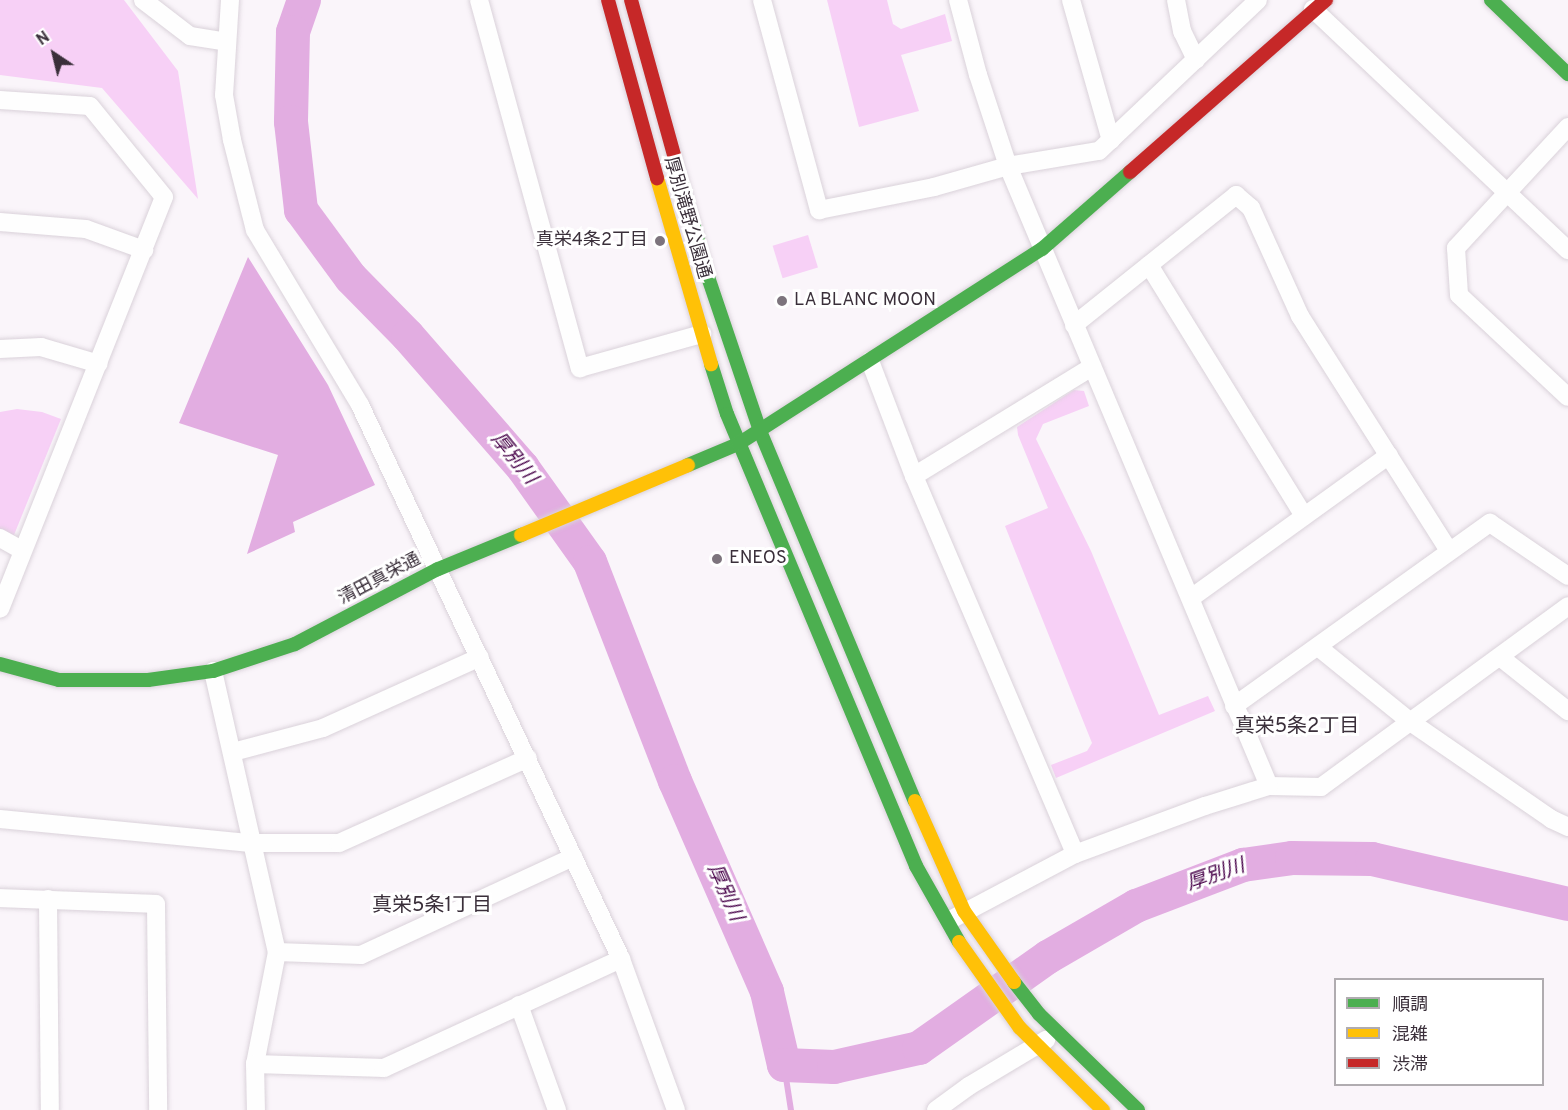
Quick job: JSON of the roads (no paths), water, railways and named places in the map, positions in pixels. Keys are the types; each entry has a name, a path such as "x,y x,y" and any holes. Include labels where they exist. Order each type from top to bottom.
{"main road":[{"name":"厚別滝野公園通","path":"608,0 702,334 738,444 916,866 970,960 1020,1028 1103,1110"},
{"name":"厚別滝野公園通","path":"631,0 708,277 760,431 912,798 964,911 987,946 1039,1014 1138,1110"},
{"path":"1491,0 1568,74"},
{"name":"清田真栄通","path":"0,664 59,680 148,680 213,671 295,644 438,569 738,444 1042,249 1319,4"}],"street":[{"path":"143,0 190,36 226,42"},
{"path":"230,0 224,95 232,140 255,230 360,405 621,958 676,1110"},
{"path":"479,0 580,368 702,334"},
{"path":"762,0 819,210 934,187 1008,166 1099,151 1258,0"},
{"path":"958,0 978,75 1008,166 1269,786"},
{"path":"1071,0 1111,140"},
{"path":"1176,0 1182,31 1196,60"},
{"path":"1319,4 1568,250"},
{"path":"0,100 90,106 164,197 0,609"},
{"path":"1568,127 1456,248 1459,295 1568,397"},
{"path":"1074,325 1236,195 1251,208 1300,316 1449,551"},
{"path":"0,222 86,229 144,250"},
{"path":"1149,265 1304,516"},
{"path":"0,349 41,347 99,364"},
{"path":"870,361 914,476 1075,854"},
{"path":"914,476 1092,367"},
{"path":"1191,598 1389,455"},
{"path":"1234,705 1490,523 1568,576"},
{"path":"0,538 23,550"},
{"path":"947,922 1075,854 1205,806 1269,786 1321,787 1412,723 1568,606"},
{"path":"1317,647 1412,723 1551,819 1568,827"},
{"path":"233,752 323,728 480,657"},
{"path":"1500,657 1568,711"},
{"path":"213,671 277,952 255,1064 256,1110"},
{"path":"0,819 251,843 339,843 528,758"},
{"path":"277,952 362,955 573,857"},
{"path":"0,898 156,904 158,1110"},
{"path":"48,899 50,1110"},
{"path":"255,1064 384,1068 621,958"},
{"path":"519,1005 556,1110"},
{"path":"936,1110 969,1086 1057,1033"}],"waterway":[{"name":"厚別川","path":"304,0 293,32 291,122 301,210 351,278 408,336 523,468 590,562 675,781 767,992 784,1065 834,1067 919,1048 1048,957 1136,906 1243,865 1292,858 1372,859 1568,904"},
{"path":"784,1065 791,1110"}],"place":[{"name":"真栄4条2丁目","path":"660,241"},
{"name":"LA BLANC MOON","path":"782,301"},
{"name":"ENEOS","path":"717,559"}],"district":[{"name":"真栄5条2丁目","path":"1297,727"},
{"name":"真栄5条1丁目","path":"432,906"}]}
